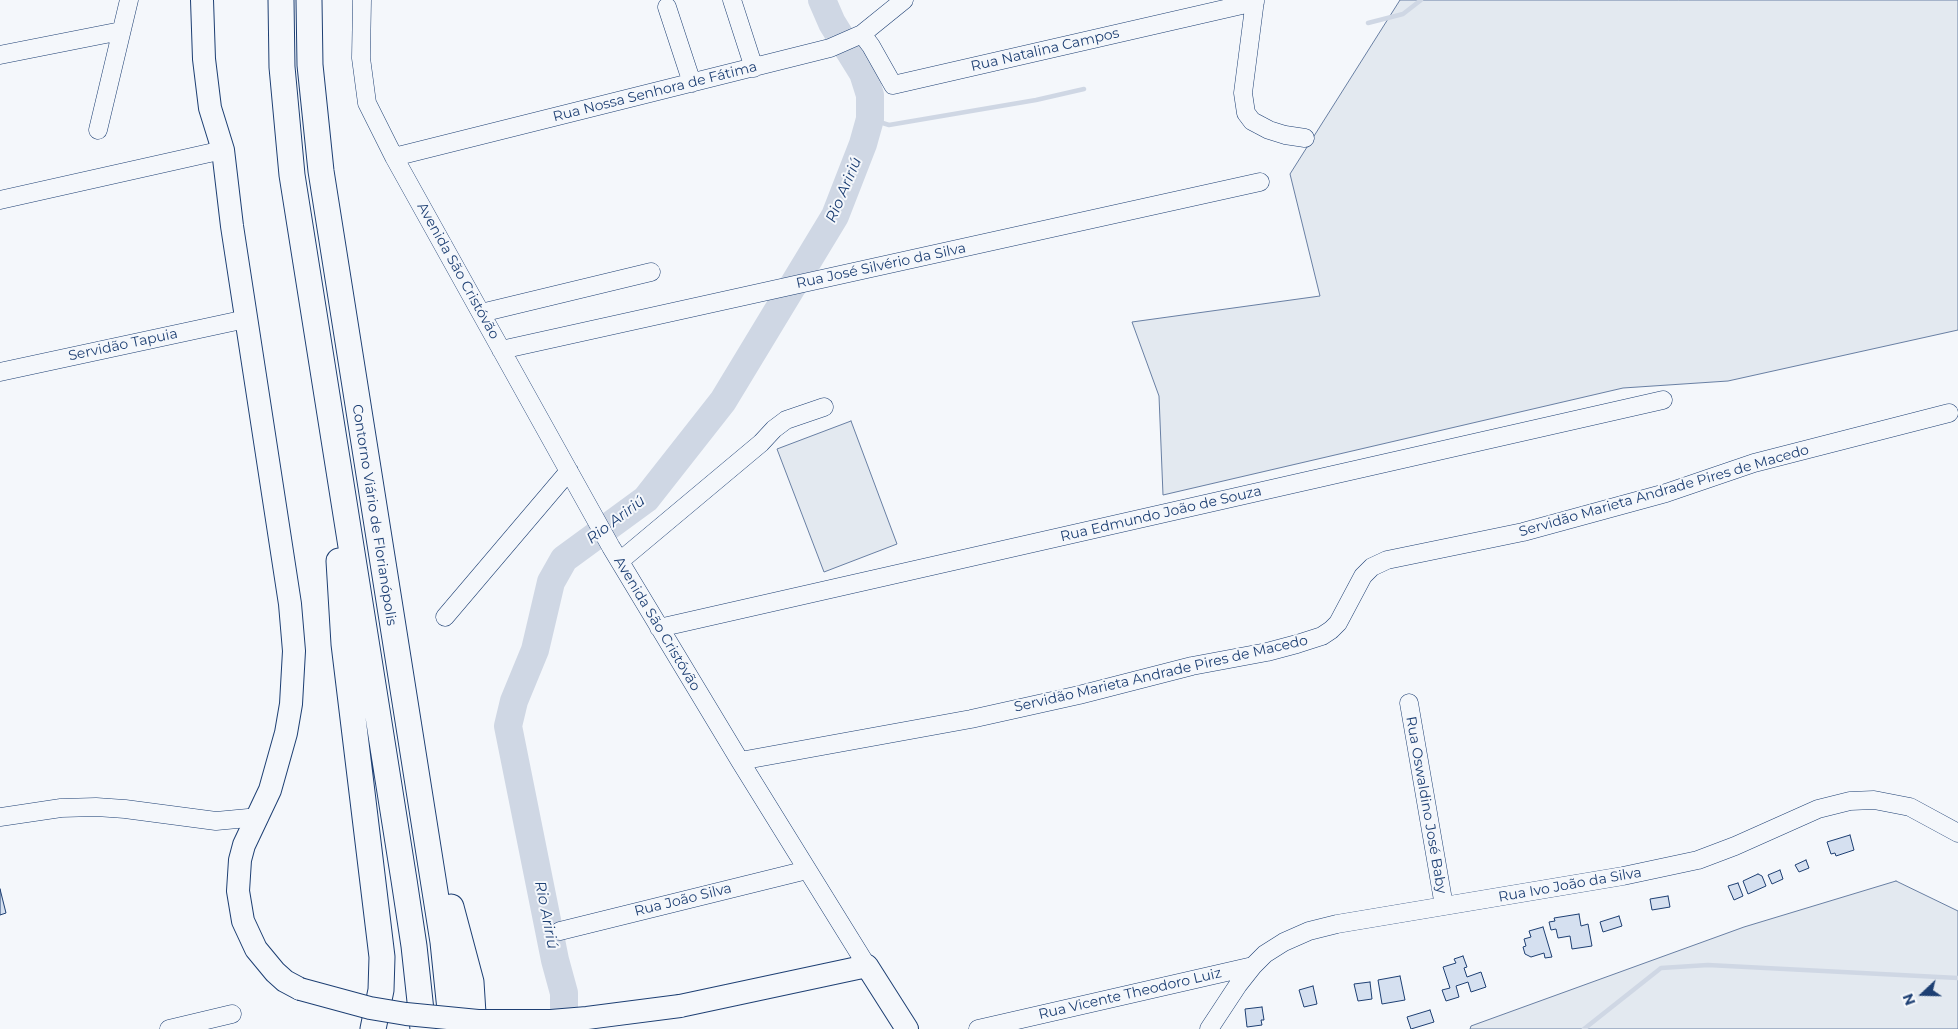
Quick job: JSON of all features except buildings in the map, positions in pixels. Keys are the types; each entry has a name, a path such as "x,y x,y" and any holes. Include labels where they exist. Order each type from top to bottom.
{"highway":[{"name":"Contorno Viário de Florianópolis","path":"281,0 282,67 292,175 406,890 424,1029"},
{"name":"Contorno Viário de Florianópolis","path":"309,0 310,65 321,171 443,942 452,1029"},
{"path":"340,481 339,564 344,644 382,957 381,990 373,1029"},
{"path":"415,769 471,982 486,1029"},
{"path":"471,982 474,1029"}],"main road":[{"path":"202,0 204,59 210,108 223,150 246,318 290,604 294,651 292,694 286,733 270,790 259,817 244,845 240,860 238,891 243,921 256,948 265,961 285,981 300,989 352,1004 406,1014 478,1021 515,1022 587,1018 680,1006 867,966"},
{"name":"Avenida São Cristóvão","path":"867,966 907,1029"}],"street":[{"path":"98,130 129,0"},
{"name":"Avenida São Cristóvão","path":"362,0 361,58 367,103 394,157 659,628 867,966"},
{"path":"732,0 754,68"},
{"name":"Rua Nossa Senhora de Fátima","path":"394,157 830,48 858,37 904,0"},
{"path":"1255,1 1243,92 1246,113 1252,121 1270,130 1285,135 1305,138"},
{"name":"Rua Natalina Campos","path":"858,37 875,52 893,85 1255,1"},
{"path":"667,7 692,83"},
{"path":"0,55 121,31"},
{"path":"0,200 223,150"},
{"name":"Rua José Silvério da Silva","path":"501,350 1260,182"},
{"path":"481,313 651,272"},
{"name":"Servidão Tapuia","path":"0,372 246,318"},
{"name":"Rua Edmundo João de Souza","path":"659,628 1663,400"},
{"path":"616,554 761,443 774,429 786,420 824,407"},
{"name":"Servidão Marieta Andrade Pires de Macedo","path":"740,761 971,719 1079,695 1192,666 1267,652 1297,644 1322,636 1331,630 1338,623 1363,576 1372,567 1387,560 1541,527 1666,493 1754,463 1949,413"},
{"path":"445,617 569,471"},
{"name":"Rua Oswaldino José Baby","path":"1409,703 1444,906"},
{"name":"Rua Ivo João da Silva","path":"1209,1029 1253,966 1266,954 1284,942 1309,931 1336,924 1624,876 1698,860 1736,846 1818,809 1850,801 1874,800 1910,807 1953,827"},
{"path":"0,817 61,808 96,808 125,809 216,821 259,817"},
{"name":"Rua João Silva","path":"560,931 807,870"},
{"name":"Rua Vicente Theodoro Luiz","path":"978,1029 1253,966"},
{"path":"169,1029 232,1014"}],"shaded area":[{"path":"1400,0 1958,0 1958,330 1728,381 1623,388 1163,495 1159,396 1132,322 1320,296 1290,174"},
{"path":"851,421 897,544 824,572 777,449"},
{"path":"1896,881 1958,911 1958,1029 1470,1029 1471,1026 1744,927"}],"waterway":[{"name":"Rio Aririú","path":"567,1029 564,1014 564,993 555,960 508,726 514,701 535,650 551,582 564,559 646,499 723,401 835,216 863,144 870,119 870,95 863,73 832,23 822,0"},
{"path":"1368,23 1403,14 1421,0"},
{"path":"870,119 889,125 1036,100 1084,89"},
{"path":"1584,1029 1661,968 1708,965 1958,978"}]}
